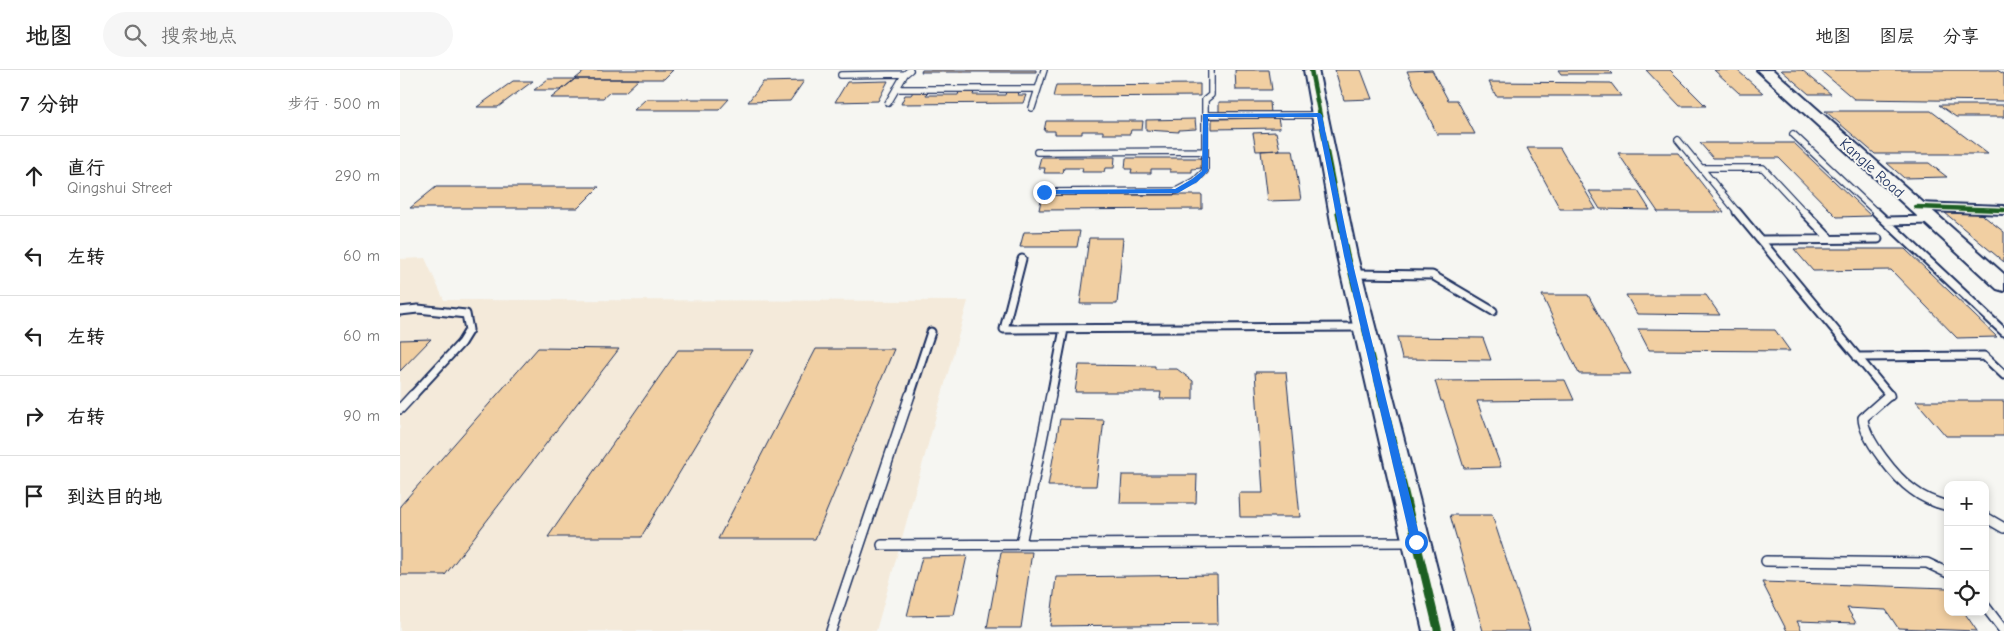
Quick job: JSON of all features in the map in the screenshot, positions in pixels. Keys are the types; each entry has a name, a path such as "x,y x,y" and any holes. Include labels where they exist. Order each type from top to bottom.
{"street":[{"path":"1310,70 1352,274 1438,631"},
{"name":"Kangle Road","path":"1764,70 2004,285"},
{"path":"1916,207 2004,210"}],"lane":[{"path":"888,103 905,74 910,70"},
{"path":"1032,108 1044,70"},
{"path":"1044,192 1176,191 1195,181 1205,171 1204,100 1211,95 1211,70"},
{"path":"841,75 905,74"},
{"path":"896,89 1038,89"},
{"path":"1205,116 1320,115"},
{"path":"1793,134 2004,332"},
{"path":"1678,140 1890,396 1875,408 1866,412 1862,419 1863,428 1902,481 1928,499 1944,505"},
{"path":"1036,152 1205,151"},
{"path":"1702,168 1763,168 1830,239"},
{"path":"1886,221 1932,220"},
{"path":"1761,240 1878,239"},
{"path":"1022,259 1004,329 1364,326"},
{"path":"1352,274 1432,275 1493,311"},
{"path":"400,311 418,309 466,314 469,330 460,343 400,410"},
{"path":"1021,544 1064,328"},
{"path":"831,631 932,332"},
{"path":"1858,357 1984,356 2004,375"},
{"path":"1989,519 2004,528"},
{"path":"882,545 1416,542"},
{"path":"1766,561 1927,563 1946,571"},
{"path":"1989,611 2004,631"}],"shaded area":[{"path":"425,258 444,300 968,301 876,631 400,631 400,259"}],"building":[{"path":"586,70 673,70 664,79 575,79"},
{"path":"922,70 1036,70 1036,72 921,72"},
{"path":"1235,70 1269,70 1272,90 1236,90"},
{"path":"1335,70 1361,70 1372,99 1344,100"},
{"path":"1432,70 1448,100 1457,100 1475,134 1437,134 1407,71"},
{"path":"1558,70 1609,70 1613,74 1561,74"},
{"path":"1646,70 1670,70 1706,106 1680,106"},
{"path":"1714,70 1737,70 1763,93 1739,93"},
{"path":"1781,70 1802,70 1831,94 1809,94"},
{"path":"1820,70 1997,70 2004,74 2004,101 1854,99"},
{"path":"548,79 575,79 561,90 534,90"},
{"path":"575,79 639,79 625,92 610,92 603,98 551,98"},
{"path":"513,81 533,81 498,107 477,107"},
{"path":"804,81 790,101 748,102 763,82"},
{"path":"888,81 878,101 835,102 847,82"},
{"path":"1489,82 1611,83 1621,96 1496,96"},
{"path":"1200,84 1200,96 1053,97 1056,85"},
{"path":"913,92 927,92 926,95 958,95 959,92 974,92 973,95 1005,95 1006,92 1019,92 1018,95 1026,95 1023,103 901,104 905,95 911,95"},
{"path":"646,99 729,99 719,110 634,110"},
{"path":"1219,102 1270,102 1271,113 1219,113"},
{"path":"1939,105 2004,105 2004,117 1956,117"},
{"path":"1825,111 1931,111 1988,154 1875,154"},
{"path":"1278,118 1280,128 1212,129 1212,119"},
{"path":"1195,119 1196,129 1179,130 1179,132 1146,130 1146,120"},
{"path":"1046,121 1143,121 1142,130 1131,130 1130,134 1103,134 1103,131 1082,131 1082,134 1055,134 1055,131 1044,131"},
{"path":"1276,132 1280,150 1256,151 1253,133"},
{"path":"1700,143 1794,143 1871,216 1837,217 1779,158 1713,158"},
{"path":"1527,148 1560,148 1596,209 1560,209"},
{"path":"1293,150 1301,200 1267,201 1261,151"},
{"path":"1618,153 1678,153 1724,212 1658,212"},
{"path":"1041,157 1115,157 1114,168 1105,168 1104,172 1082,172 1083,168 1064,168 1063,173 1044,173 1045,168 1038,168"},
{"path":"1126,158 1201,158 1201,168 1192,169 1192,172 1170,172 1170,169 1151,169 1151,173 1131,173 1132,169 1125,169"},
{"path":"1887,163 1929,163 1947,177 1904,178"},
{"path":"436,187 599,187 578,208 410,208"},
{"path":"1589,191 1638,191 1650,210 1600,209"},
{"path":"1042,195 1202,195 1202,209 1039,210"},
{"path":"1945,213 1980,213 2004,232 2004,262"},
{"path":"1080,231 1077,247 1020,247 1024,232"},
{"path":"1089,238 1123,238 1117,304 1080,304"},
{"path":"1794,249 1905,249 1997,337 1957,338 1891,270 1813,271"},
{"path":"1542,295 1588,295 1631,374 1579,374"},
{"path":"1626,295 1706,295 1720,315 1637,314"},
{"path":"1638,329 1775,330 1790,351 1649,350"},
{"path":"1397,337 1483,338 1491,360 1402,359"},
{"path":"431,339 400,371 400,340"},
{"path":"538,348 619,349 445,575 400,575 400,506"},
{"path":"816,349 894,349 815,539 718,539"},
{"path":"678,350 753,350 641,537 548,537"},
{"path":"1079,365 1155,366 1155,369 1177,369 1193,381 1193,399 1160,399 1161,392 1075,392"},
{"path":"1255,372 1286,372 1300,517 1240,517 1239,493 1263,493"},
{"path":"1565,380 1574,400 1477,401 1501,467 1464,468 1435,381"},
{"path":"1916,401 2004,401 2004,436 1946,436"},
{"path":"1060,419 1104,420 1096,486 1048,486"},
{"path":"1122,475 1197,475 1196,503 1120,503"},
{"path":"1450,515 1492,515 1530,631 1483,631"},
{"path":"1001,552 1032,552 1021,628 987,628"},
{"path":"967,556 954,615 907,616 922,557"},
{"path":"1217,575 1218,624 1050,626 1056,577"},
{"path":"1762,582 1944,588 1944,616 1967,616 1977,631 1898,628 1886,610 1847,608 1856,623 1797,621 1802,631 1787,631"}],"cycle path":[{"path":"1311,70 1347,256 1438,631"},
{"path":"1916,207 2004,210"}],"route":[{"path":"1044,192 1176,191 1195,181 1205,171 1205,116 1320,115 1347,256 1416,542"}]}
